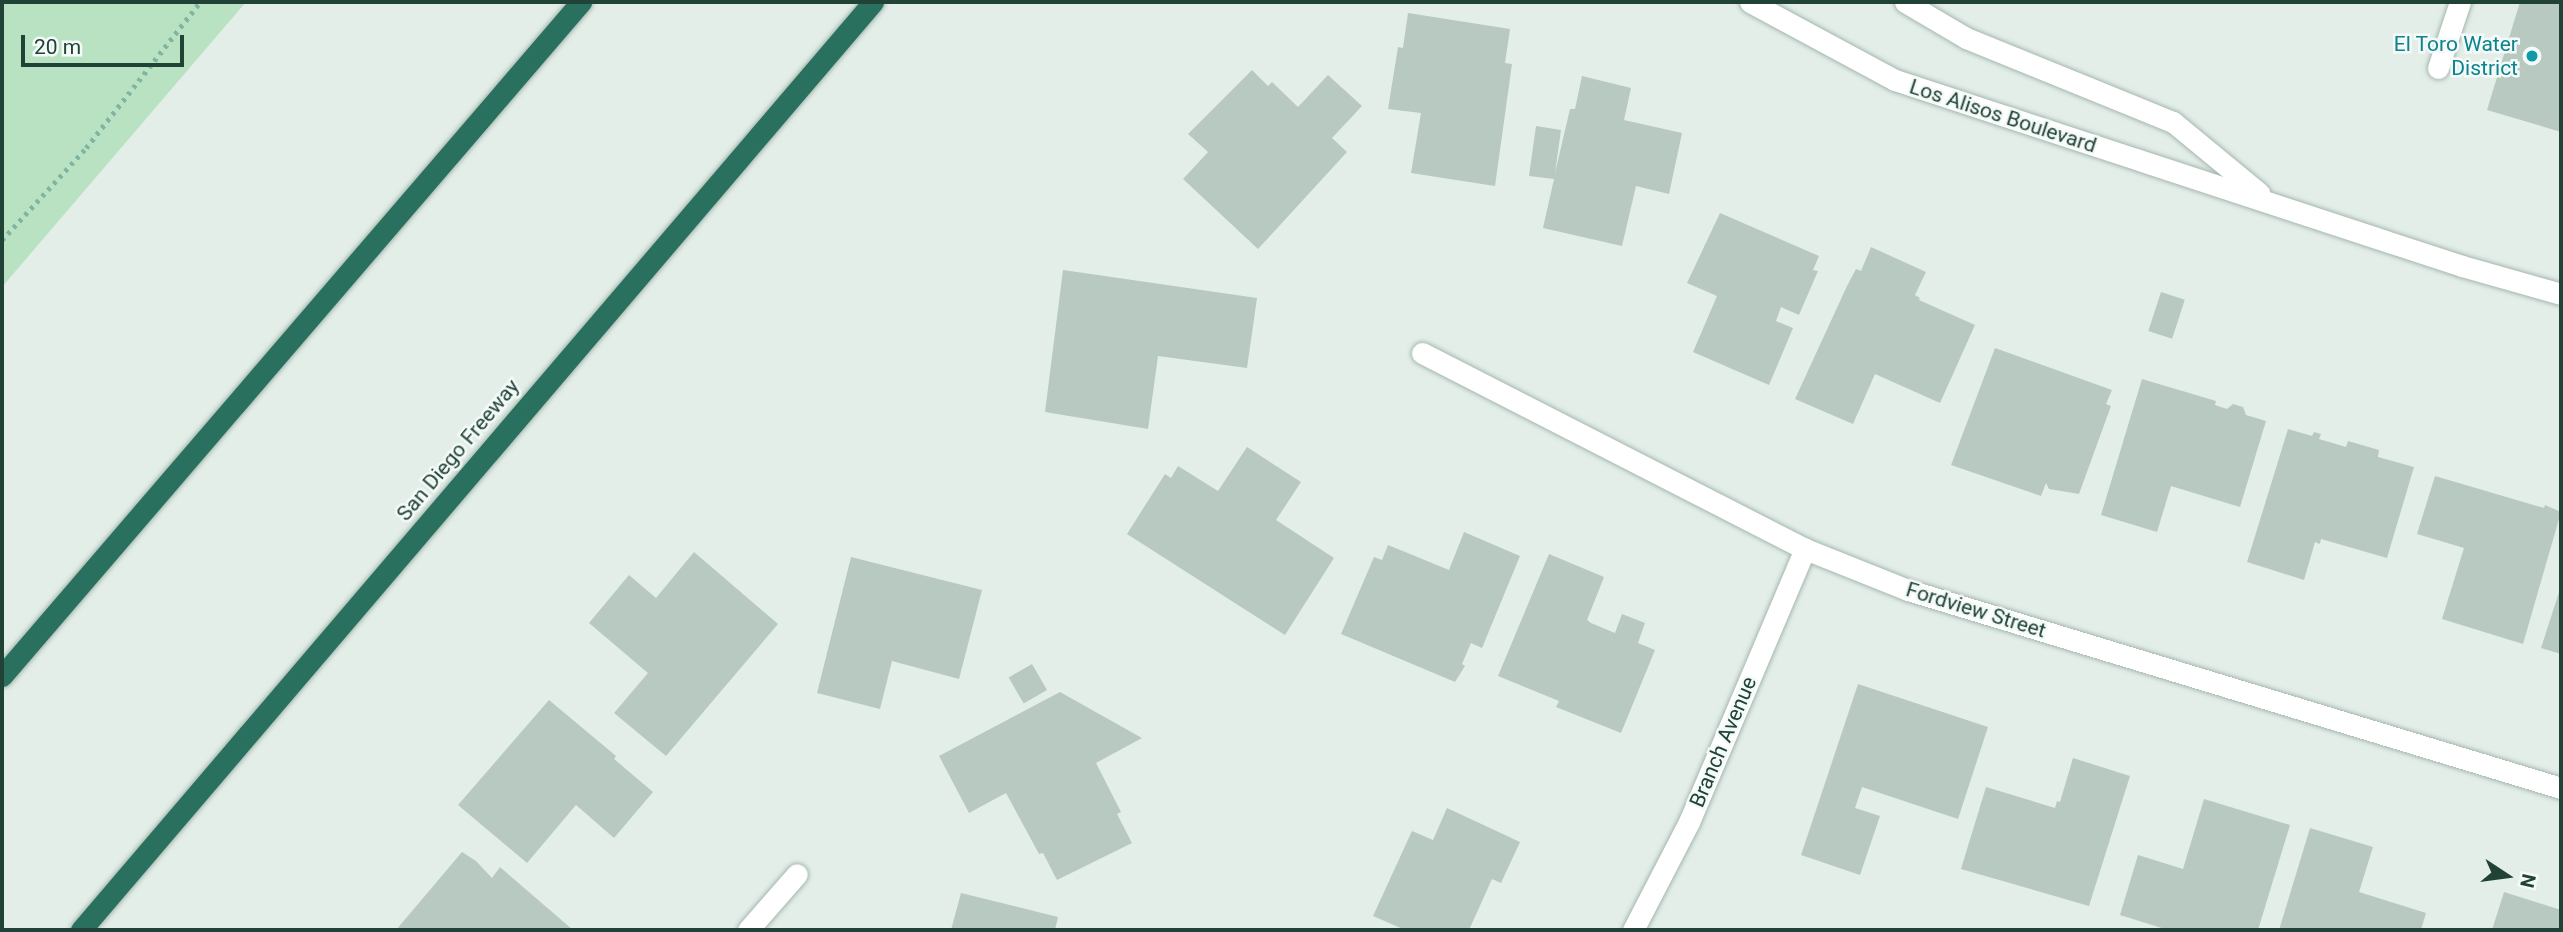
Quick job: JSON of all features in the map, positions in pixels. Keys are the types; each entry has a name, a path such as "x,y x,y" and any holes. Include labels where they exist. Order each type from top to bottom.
{"highway":[{"path":"2,676 581,2"},
{"name":"San Diego Freeway","path":"81,930 873,2"}],"street":[{"name":"Los Alisos Boulevard","path":"1750,2 1895,80 2462,267 2561,294"},
{"name":"Los Alisos Boulevard","path":"1905,2 1966,38 2173,122 2268,201"},
{"path":"2438,68 2460,2"},
{"name":"Fordview Street","path":"1422,353 1805,549 1908,590 2561,788"},
{"name":"Branch Avenue","path":"1633,930 1689,822 1805,549"},
{"path":"748,930 797,874"}],"path":[{"path":"2,240 86,148 200,2"}],"green space":[{"path":"2,2 246,2 2,287"}],"building":[{"name":"El Toro Water District","path":"2520,2 2561,2 2561,132 2487,110"},
{"path":"1408,13 1510,29 1505,63 1512,64 1495,186 1411,173 1421,113 1388,109 1398,47 1403,48"},
{"path":"1252,70 1268,86 1272,82 1298,107 1328,75 1362,106 1332,138 1347,152 1258,249 1183,179 1208,152 1188,134"},
{"path":"1582,76 1631,88 1624,120 1682,133 1669,194 1636,186 1622,246 1543,228 1554,179 1529,176 1536,126 1561,130 1555,173 1570,109 1575,109"},
{"path":"1720,213 1819,256 1813,270 1818,271 1799,315 1781,307 1776,321 1793,328 1769,385 1693,352 1717,296 1687,283"},
{"path":"1871,247 1926,272 1915,295 1919,300 1975,325 1940,403 1875,374 1853,424 1795,399 1847,286 1856,269 1861,271"},
{"path":"1063,270 1257,298 1247,368 1158,356 1148,429 1045,412"},
{"path":"2161,292 2185,300 2172,339 2148,331"},
{"path":"1995,348 2112,390 2106,404 2111,406 2079,494 2049,489 2046,483 2041,496 1951,465"},
{"path":"2142,379 2216,401 2215,405 2227,409 2233,404 2243,407 2246,415 2266,421 2240,507 2171,486 2157,532 2101,515"},
{"path":"2288,429 2312,436 2314,432 2321,434 2319,439 2346,447 2348,441 2379,450 2378,457 2414,467 2387,558 2321,539 2320,544 2315,542 2304,580 2247,562"},
{"path":"1247,447 1301,482 1276,520 1334,558 1285,635 1127,534 1165,474 1171,478 1178,466 1218,491"},
{"path":"2435,476 2544,508 2545,505 2561,512 2523,644 2442,619 2464,548 2417,534"},
{"path":"1464,532 1520,556 1482,648 1471,643 1462,664 1465,666 1455,682 1341,634 1374,557 1382,560 1388,545 1449,570"},
{"path":"694,552 778,624 666,756 614,713 648,673 589,623 629,575 656,598"},
{"path":"1549,554 1604,577 1587,620 1591,623 1615,633 1622,614 1645,623 1638,643 1655,650 1621,733 1556,707 1559,701 1498,676"},
{"path":"851,557 982,590 959,679 892,661 880,709 817,693"},
{"path":"2561,586 2561,654 2541,648"},
{"path":"1032,664 1047,690 1024,703 1009,678"},
{"path":"1858,684 1988,727 1958,819 1862,787 1855,808 1880,816 1860,875 1801,855"},
{"path":"1060,692 1142,738 1096,763 1121,812 1117,814 1132,843 1057,880 1043,853 1039,854 1006,793 969,813 939,756"},
{"path":"549,700 616,756 614,759 653,792 614,838 576,805 527,863 458,805"},
{"path":"2073,758 2130,776 2089,906 1961,869 1986,787 2055,808 2057,801 2060,802"},
{"path":"2204,799 2290,825 2258,930 2168,930 2120,915 2138,855 2183,869"},
{"path":"1447,808 1520,842 1501,883 1492,879 1469,930 1405,930 1373,916 1412,831 1433,840"},
{"path":"2310,828 2373,847 2359,892 2426,913 2421,930 2279,930"},
{"path":"462,852 476,861 492,878 500,867 573,930 396,930"},
{"path":"2504,892 2561,910 2561,930 2492,930"},
{"path":"961,893 1058,917 1055,930 951,930"}],"place":[{"name":"El Toro Water District","path":"2532,56"}]}
